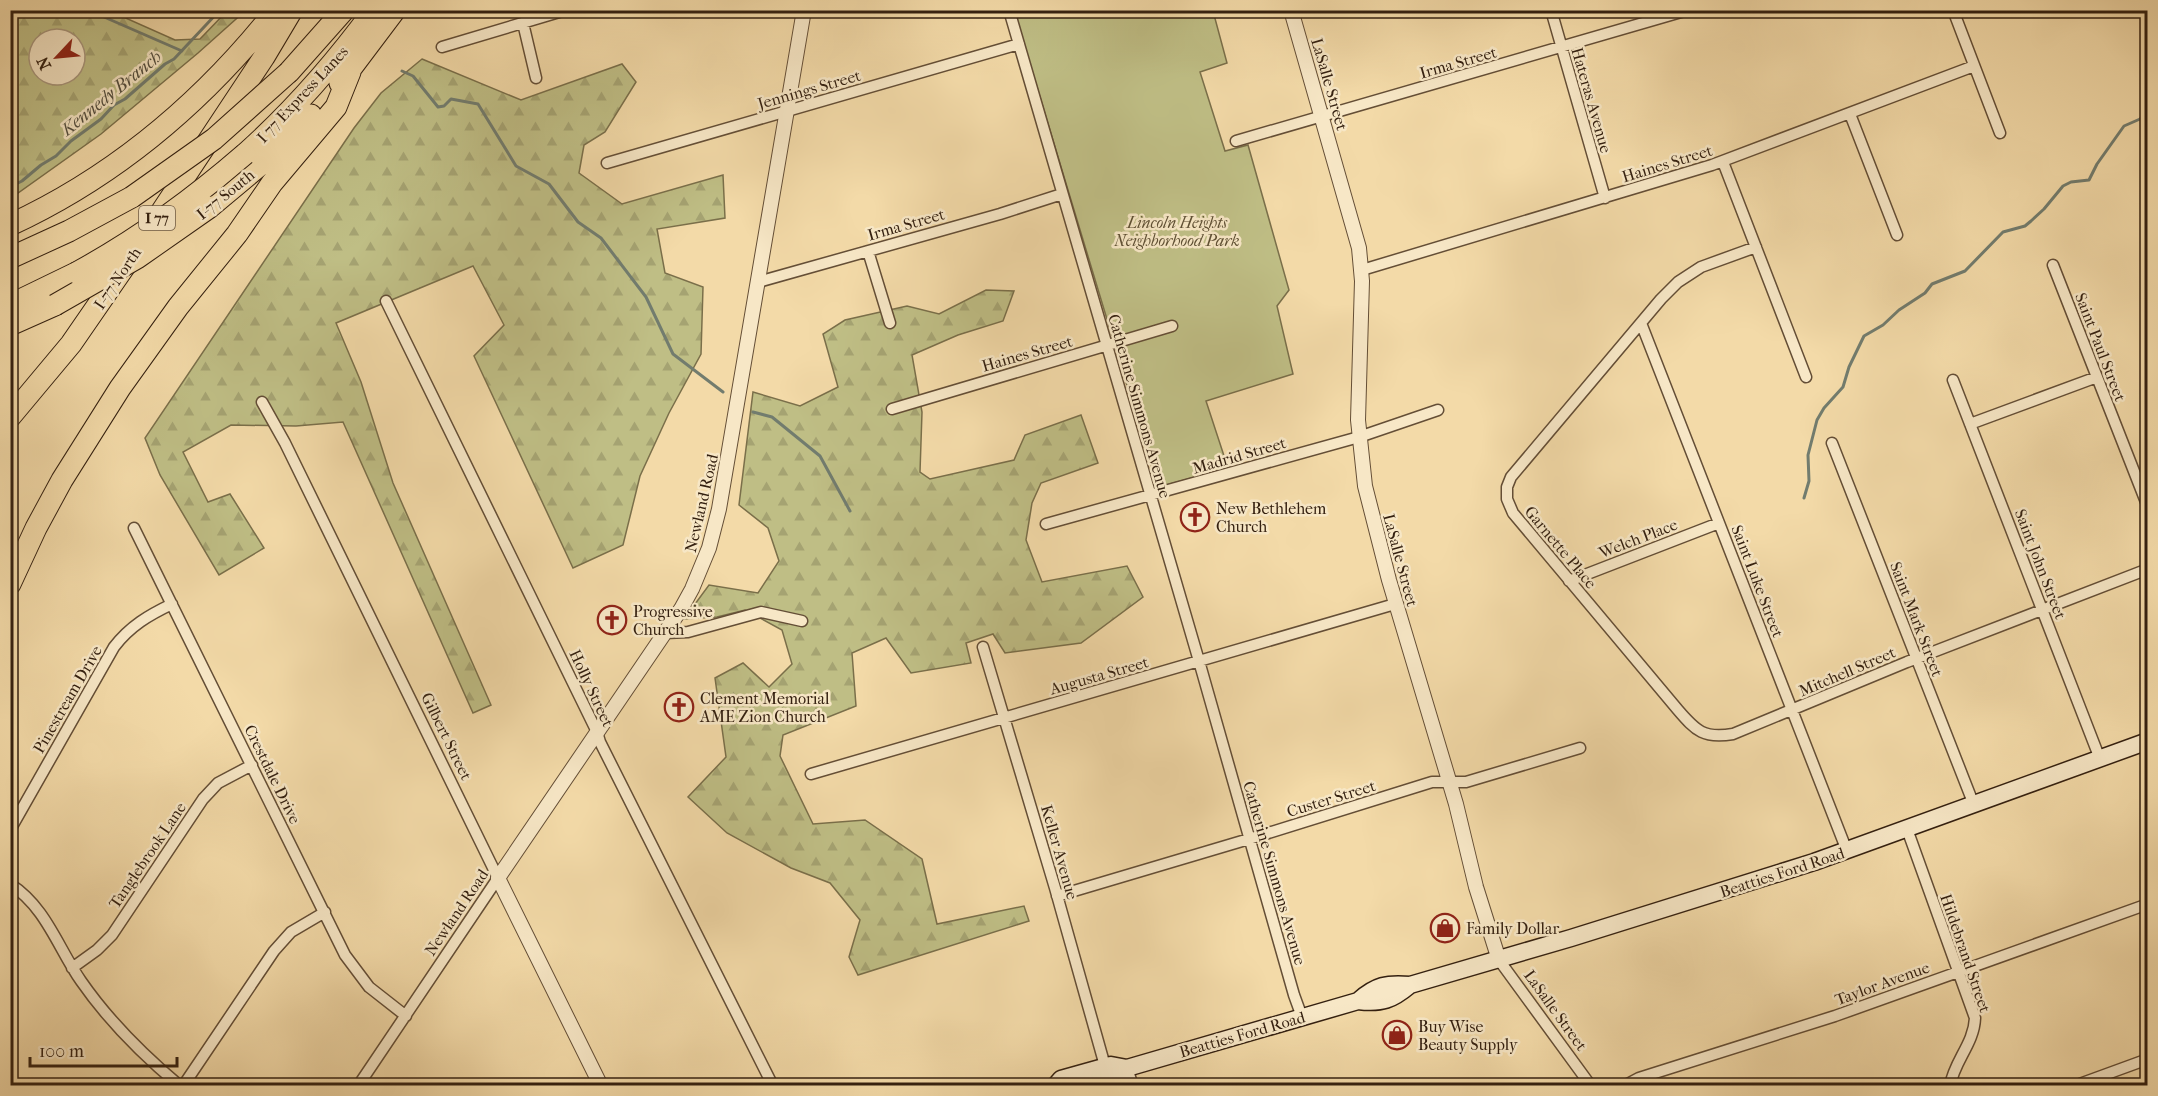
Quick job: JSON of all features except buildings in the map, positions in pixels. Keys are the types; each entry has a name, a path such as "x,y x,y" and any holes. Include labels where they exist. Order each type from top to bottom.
{"highway":[{"path":"10,225 81,187 158,133 212,84 276,10"},
{"name":"I-77 North","path":"10,417 98,307 264,57 292,10"},
{"name":"I 77 Express Lanes","path":"10,258 69,231 132,197 214,139 289,72 344,10"},
{"name":"I 77 Express Lanes","path":"10,305 75,273 128,243 168,216 245,154 321,78 374,10"},
{"name":"I-77 South","path":"10,325 55,305 137,258 210,207 277,149 316,111 350,72 395,10"},
{"path":"10,584 62,480 105,411 159,331 237,234 272,183 336,107 350,72"}],"main road":[{"name":"Beatties Ford Road","path":"1091,1086 1115,1079 1127,1068 1358,1001 1371,989 1384,985 1410,985 1742,886 1847,851 2148,741"},
{"name":"Beatties Ford Road","path":"1055,1086 1061,1079 1106,1066 1127,1068"}],"street":[{"path":"442,47 566,10"},
{"name":"Newland Road","path":"358,1086 665,633 692,589 709,548 715,529 739,400 804,10"},
{"name":"Catherine Simmons Avenue","path":"1009,10 1302,1017"},
{"name":"LaSalle Street","path":"1291,10 1359,248 1362,270 1359,437 1369,506 1395,604 1449,783 1498,960 1590,1086"},
{"name":"Hateras Avenue","path":"1551,10 1605,198"},
{"name":"Irma Street","path":"1236,141 1688,10"},
{"path":"1953,10 2000,133"},
{"path":"523,24 536,78"},
{"name":"Jennings Street","path":"607,163 1019,44"},
{"name":"Haines Street","path":"1362,270 1723,162 1974,66"},
{"path":"1850,114 1897,235"},
{"path":"1723,162 1806,377"},
{"name":"Irma Street","path":"758,282 1000,214 1062,194"},
{"name":"Garnette Place","path":"1756,247 1701,267 1686,276 1661,299 1511,477 1507,487 1507,499 1513,513 1569,581 1698,730 1714,736 1733,734 1793,710"},
{"path":"868,250 890,323"},
{"name":"Saint Paul Street","path":"2053,265 2148,507"},
{"name":"Holly Street","path":"386,301 600,742 773,1086"},
{"name":"Saint Luke Street","path":"1641,323 1847,851"},
{"name":"Haines Street","path":"892,409 1172,326"},
{"path":"1970,424 2097,376"},
{"name":"Saint John Street","path":"1953,380 2100,759"},
{"name":"Gilbert Street","path":"262,402 285,443 601,1086"},
{"name":"Madrid Street","path":"1046,524 1359,437 1438,410"},
{"name":"Saint Mark Street","path":"1832,443 1974,805"},
{"name":"Welch Place","path":"1569,581 1719,522"},
{"name":"Crestdale Drive","path":"134,528 356,972 369,987 406,1016"},
{"name":"Mitchell Street","path":"1793,710 1917,658 2148,569"},
{"name":"Pinestream Drive","path":"10,830 114,647 132,627 145,617 172,604"},
{"name":"Augusta Street","path":"811,774 1395,604"},
{"path":"665,633 688,632 761,612 802,621"},
{"name":"Keller Avenue","path":"983,647 1106,1066"},
{"name":"Custer Street","path":"1057,896 1432,782 1466,782 1580,748"},
{"name":"Tanglebrook Lane","path":"72,968 97,950 111,935 210,791 228,777 252,765"},
{"name":"Hildebrand Street","path":"1907,829 1974,1013 1975,1028 1954,1071 1950,1086"},
{"path":"10,884 36,906 72,968 130,1040 149,1060 181,1086 274,951 291,932 325,912"},
{"name":"Taylor Avenue","path":"1624,1086 1640,1078 1835,1016 2148,904"},
{"path":"2074,1086 2148,1059"},
{"path":"1127,1068 1133,1086"}],"green space":[{"path":"11,10 110,11 175,40 200,39 227,11 245,11 198,53 101,134 11,198"},
{"name":"Lincoln Heights Neighborhood Park","path":"1014,11 1213,11 1227,63 1200,72 1225,151 1248,145 1289,290 1277,306 1293,374 1206,401 1228,468 1159,487 1157,485"},
{"path":"422,59 521,100 622,64 636,82 605,132 584,145 579,173 622,204 723,175 725,218 657,229 665,273 703,287 701,354 669,413 640,476 623,545 573,568 474,356 504,325 473,266 336,323 361,382 393,483 491,705 473,713 343,422 296,426 231,425 183,452 208,502 230,494 264,548 219,575 160,475 145,438 354,128 381,93"},
{"path":"986,290 1014,291 1003,321 958,335 912,355 922,412 920,472 930,479 1014,460 1025,435 1081,415 1098,463 1041,483 1032,503 1026,540 1042,582 1127,566 1143,597 1081,643 1005,653 993,634 966,643 971,663 911,673 886,638 852,653 856,706 783,735 780,756 813,824 865,820 922,859 937,924 1024,906 1029,921 858,975 849,957 860,920 830,883 791,868 727,833 688,797 726,757 715,678 743,663 769,687 792,664 782,630 745,610 717,617 684,619 709,585 758,593 779,561 768,528 739,505 753,392 800,406 838,387 823,334 845,320 907,306 939,314"}],"waterway":[{"path":"88,10 182,51"},
{"name":"Kennedy Branch","path":"10,187 56,156 71,141 101,119 114,105 125,99 165,64 174,59 220,10"},
{"path":"402,71 413,76 438,107 444,106 451,99 478,104 516,166 549,184 578,222 601,238 646,297 673,354 723,392"},
{"path":"1804,498 1809,481 1808,455 1817,420 1824,408 1843,387 1849,367 1864,336 1883,325 1899,310 1925,293 1932,284 1965,271 2003,232 2025,226 2044,209 2063,186 2071,182 2089,180 2097,164 2124,126 2140,119 2148,110"},
{"path":"753,412 772,417 820,456 850,511"}],"place":[{"name":"New Bethlehem Church","path":"1195,517"},
{"name":"Progressive Church","path":"612,620"},
{"name":"Clement Memorial AME Zion Church","path":"679,707"},
{"name":"Family Dollar","path":"1445,928"},
{"name":"Buy Wise Beauty Supply","path":"1397,1035"}]}
